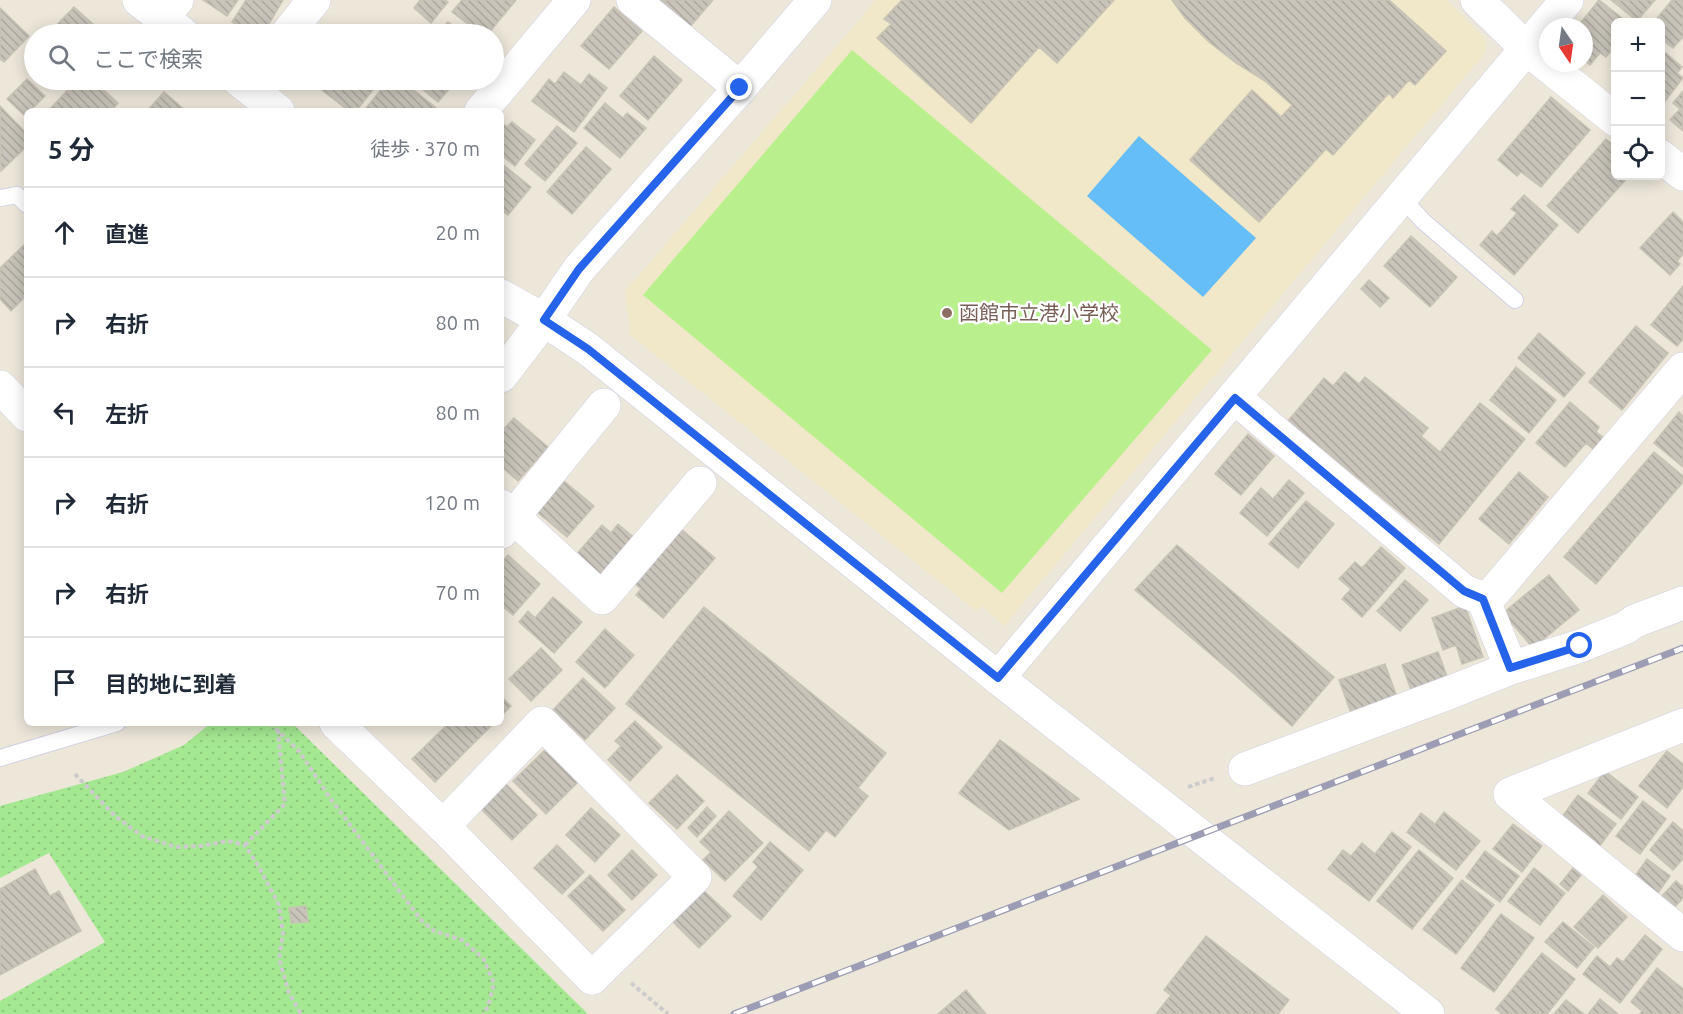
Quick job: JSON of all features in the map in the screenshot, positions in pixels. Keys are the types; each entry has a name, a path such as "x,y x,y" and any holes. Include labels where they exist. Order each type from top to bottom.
{"street":[{"path":"295,24 314,0"},
{"path":"504,84 574,0"},
{"path":"633,0 740,88"},
{"path":"504,372 579,269 815,0"},
{"path":"1477,0 1527,49 1611,116"},
{"path":"998,678 1567,0"},
{"path":"255,90 275,108"},
{"path":"484,108 499,90"},
{"path":"1665,160 1683,174"},
{"path":"504,298 544,320 597,356 998,678 1428,1014"},
{"path":"1483,599 1494,592 1683,369"},
{"path":"1235,398 1464,591 1483,599 1510,668"},
{"path":"604,405 505,518 602,598 700,483"},
{"path":"1245,768 1510,668 1580,646 1625,628 1635,621 1683,603"},
{"path":"339,726 443,826 600,971 695,877 542,723 443,826"},
{"path":"1683,725 1510,794 1683,935"}],"lane":[{"path":"0,198 16,195 24,202"},
{"path":"1402,198 1423,221 1515,300"},
{"path":"0,758 107,726"}],"path":[{"path":"273,726 298,751 421,920 434,931 462,940 483,958 494,983 488,1007 483,1014"},
{"path":"245,845 285,804 278,730"},
{"path":"75,774 115,816 142,836 176,847 201,846 228,841 245,845 279,905 283,934 279,959 289,993 301,1014"},
{"path":"600,971 668,1014"}],"shaded area":[{"name":"函館市立港小学校","path":"876,0 1447,0 1485,38 1486,52 1004,626 982,606 976,611 630,335 625,291"}],"green space":[{"path":"852,50 1212,350 1002,593 643,295"},
{"path":"207,726 295,726 588,1014 0,1014 0,1001 105,942 49,853 0,878 0,806 123,772 184,745"}],"water":[{"path":"1139,136 1256,238 1203,297 1087,196"}],"building":[{"path":"203,0 238,0 227,16"},
{"path":"246,0 283,0 269,24 236,24 232,22"},
{"path":"420,0 448,2 431,23 414,8"},
{"path":"462,0 516,0 496,24 468,24 452,12"},
{"path":"657,0 713,0 689,28"},
{"path":"902,0 1114,0 1057,63 1039,47 971,123 877,38 891,24 884,19"},
{"path":"1172,0 1389,0 1446,51 1415,85 1409,80 1393,98 1389,93 1333,155 1326,149 1259,222 1190,160 1252,90 1281,117 1292,105 1265,81 1236,63 1209,42 1185,18"},
{"path":"1599,0 1622,18 1611,18 1611,51 1606,57 1600,53 1593,61 1593,18 1584,18"},
{"path":"1611,0 1655,0 1640,18 1633,18"},
{"path":"1672,0 1683,0 1683,37 1673,48 1665,42 1665,18 1657,18"},
{"path":"74,7 93,24 58,24"},
{"path":"614,7 642,31 609,69 581,46"},
{"path":"0,8 24,31 24,41 4,62 0,59"},
{"path":"1665,52 1682,67 1677,73 1683,78 1665,101"},
{"path":"654,56 682,80 648,120 620,96"},
{"path":"564,72 581,85 589,74 607,88 574,132 532,101 549,79 555,84"},
{"path":"24,82 24,90 39,90 45,96 33,108 24,108 24,115 7,99"},
{"path":"68,90 104,90 118,103 114,108 51,108"},
{"path":"322,90 373,90 358,108 345,108"},
{"path":"381,90 414,90 436,108 366,108"},
{"path":"423,90 448,90 438,102"},
{"path":"1683,91 1683,131 1670,120 1680,109 1673,103"},
{"path":"164,92 183,108 150,108"},
{"path":"1551,97 1590,130 1541,187 1521,172 1517,176 1498,160"},
{"path":"605,103 623,118 627,113 646,128 620,158 584,128"},
{"path":"0,106 24,131 24,149 1,171"},
{"path":"512,122 535,140 515,166 504,157 504,124 507,127"},
{"path":"557,126 577,143 545,181 525,164"},
{"path":"1606,139 1611,143 1611,180 1625,180 1578,233 1547,206"},
{"path":"586,147 611,169 572,214 547,192"},
{"path":"504,165 531,187 508,215 504,212"},
{"path":"1524,195 1558,225 1514,275 1480,245 1492,231 1497,236 1517,213 1511,209"},
{"path":"1673,212 1683,222 1683,254 1677,261 1680,264 1670,275 1640,248"},
{"path":"1411,236 1457,277 1430,307 1384,266"},
{"path":"24,245 24,298 11,311 0,299 0,268"},
{"path":"1369,280 1389,298 1380,307 1361,289"},
{"path":"1683,286 1683,339 1677,346 1651,325"},
{"path":"1636,326 1668,353 1622,410 1589,382"},
{"path":"1539,333 1585,373 1564,397 1518,358"},
{"path":"1516,367 1556,400 1529,433 1490,400"},
{"path":"1345,372 1359,384 1365,377 1428,428 1421,436 1440,452 1480,403 1525,439 1439,544 1288,421 1324,378 1333,386"},
{"path":"1570,402 1599,427 1596,432 1604,438 1594,450 1586,443 1565,467 1536,443"},
{"path":"1679,412 1683,416 1683,467 1654,443"},
{"path":"514,418 548,447 518,481 504,469 504,429"},
{"path":"1248,434 1274,456 1241,495 1215,474"},
{"path":"1654,452 1683,476 1683,482 1596,584 1564,557"},
{"path":"1519,472 1548,497 1509,544 1479,519"},
{"path":"1289,480 1304,493 1267,536 1240,513 1261,488 1273,499"},
{"path":"564,481 594,506 567,537 537,512"},
{"path":"1306,501 1334,524 1298,568 1269,544"},
{"path":"618,524 637,540 603,580 575,556 602,525 611,533"},
{"path":"680,528 715,558 663,618 636,595 641,589 634,583"},
{"path":"1177,545 1334,677 1292,726 1135,590"},
{"path":"1381,547 1405,568 1362,617 1342,599 1351,589 1339,579 1355,562 1362,568"},
{"path":"508,555 540,584 513,615 504,608 504,560"},
{"path":"1549,575 1579,610 1533,648 1503,613"},
{"path":"1405,580 1428,600 1400,631 1377,611"},
{"path":"553,597 582,622 554,653 519,622 528,611 535,618"},
{"path":"1465,606 1483,657 1462,664 1456,645 1443,650 1432,618"},
{"path":"704,607 886,753 858,788 868,796 835,837 826,830 809,851 626,704"},
{"path":"605,629 634,655 605,688 576,662"},
{"path":"541,648 562,670 531,701 509,679"},
{"path":"1438,652 1447,676 1411,690 1402,665"},
{"path":"1385,664 1397,697 1351,713 1339,680"},
{"path":"583,678 615,708 585,740 553,710"},
{"path":"504,699 511,706 504,713"},
{"path":"635,721 662,747 630,781 608,760 621,746 615,741"},
{"path":"446,726 491,726 435,782 412,759"},
{"path":"1000,740 1079,799 1009,830 959,793"},
{"path":"545,750 578,782 546,814 513,781"},
{"path":"1667,751 1683,764 1683,787 1667,808 1639,786"},
{"path":"1605,771 1638,797 1621,819 1588,793"},
{"path":"677,775 704,801 677,829 649,803"},
{"path":"504,782 537,815 512,840 479,807"},
{"path":"1578,795 1616,824 1599,847 1561,818"},
{"path":"1643,801 1666,819 1640,854 1616,836"},
{"path":"707,807 716,816 697,837 688,828"},
{"path":"591,808 620,835 595,862 566,835"},
{"path":"729,811 763,843 725,881 703,860 711,852 700,842"},
{"path":"1444,812 1480,841 1456,870 1407,832 1421,813 1435,824"},
{"path":"1673,822 1683,831 1683,859 1673,870 1650,850"},
{"path":"1513,824 1542,846 1522,872 1493,849"},
{"path":"1392,832 1411,847 1369,901 1328,869 1343,850 1351,856 1362,843 1375,854"},
{"path":"770,842 803,870 761,920 733,896 758,867 753,862"},
{"path":"557,845 584,872 562,894 534,868"},
{"path":"632,850 657,875 632,900 608,875"},
{"path":"1419,850 1453,878 1412,929 1377,901"},
{"path":"1485,851 1519,876 1500,902 1466,877"},
{"path":"1647,859 1670,876 1658,893 1635,876"},
{"path":"1534,868 1565,893 1540,925 1508,901"},
{"path":"1573,868 1581,875 1568,891 1560,884"},
{"path":"35,869 50,896 59,891 81,931 0,975 0,889"},
{"path":"590,875 625,910 603,931 568,896"},
{"path":"1462,880 1494,905 1456,954 1423,929"},
{"path":"1676,881 1683,887 1683,898 1674,908 1661,897"},
{"path":"704,891 731,916 699,948 673,922"},
{"path":"1603,895 1627,917 1598,948 1574,927"},
{"path":"306,906 308,922 291,923 289,908"},
{"path":"1501,914 1534,938 1494,992 1461,968"},
{"path":"1563,922 1594,947 1577,968 1545,942"},
{"path":"1645,935 1662,949 1620,1003 1583,974 1597,956 1610,967 1617,958 1623,962"},
{"path":"1206,936 1289,1000 1278,1014 1156,1014 1171,995 1164,990"},
{"path":"1542,953 1575,979 1547,1014 1502,1014 1496,1009"},
{"path":"1657,968 1683,989 1683,1014 1640,1014 1642,1011 1631,1002"},
{"path":"966,990 986,1014 938,1014"},
{"path":"1600,999 1618,1014 1588,1014"},
{"path":"1566,1000 1584,1014 1554,1014"}],"railway":[{"path":"734,1014 1683,648"}],"place":[{"name":"函館市立港小学校","path":"947,313"}],"route":[{"path":"740,88 579,269 544,320 588,349 998,678 1235,398 1464,591 1483,599 1510,668 1580,646"}]}
